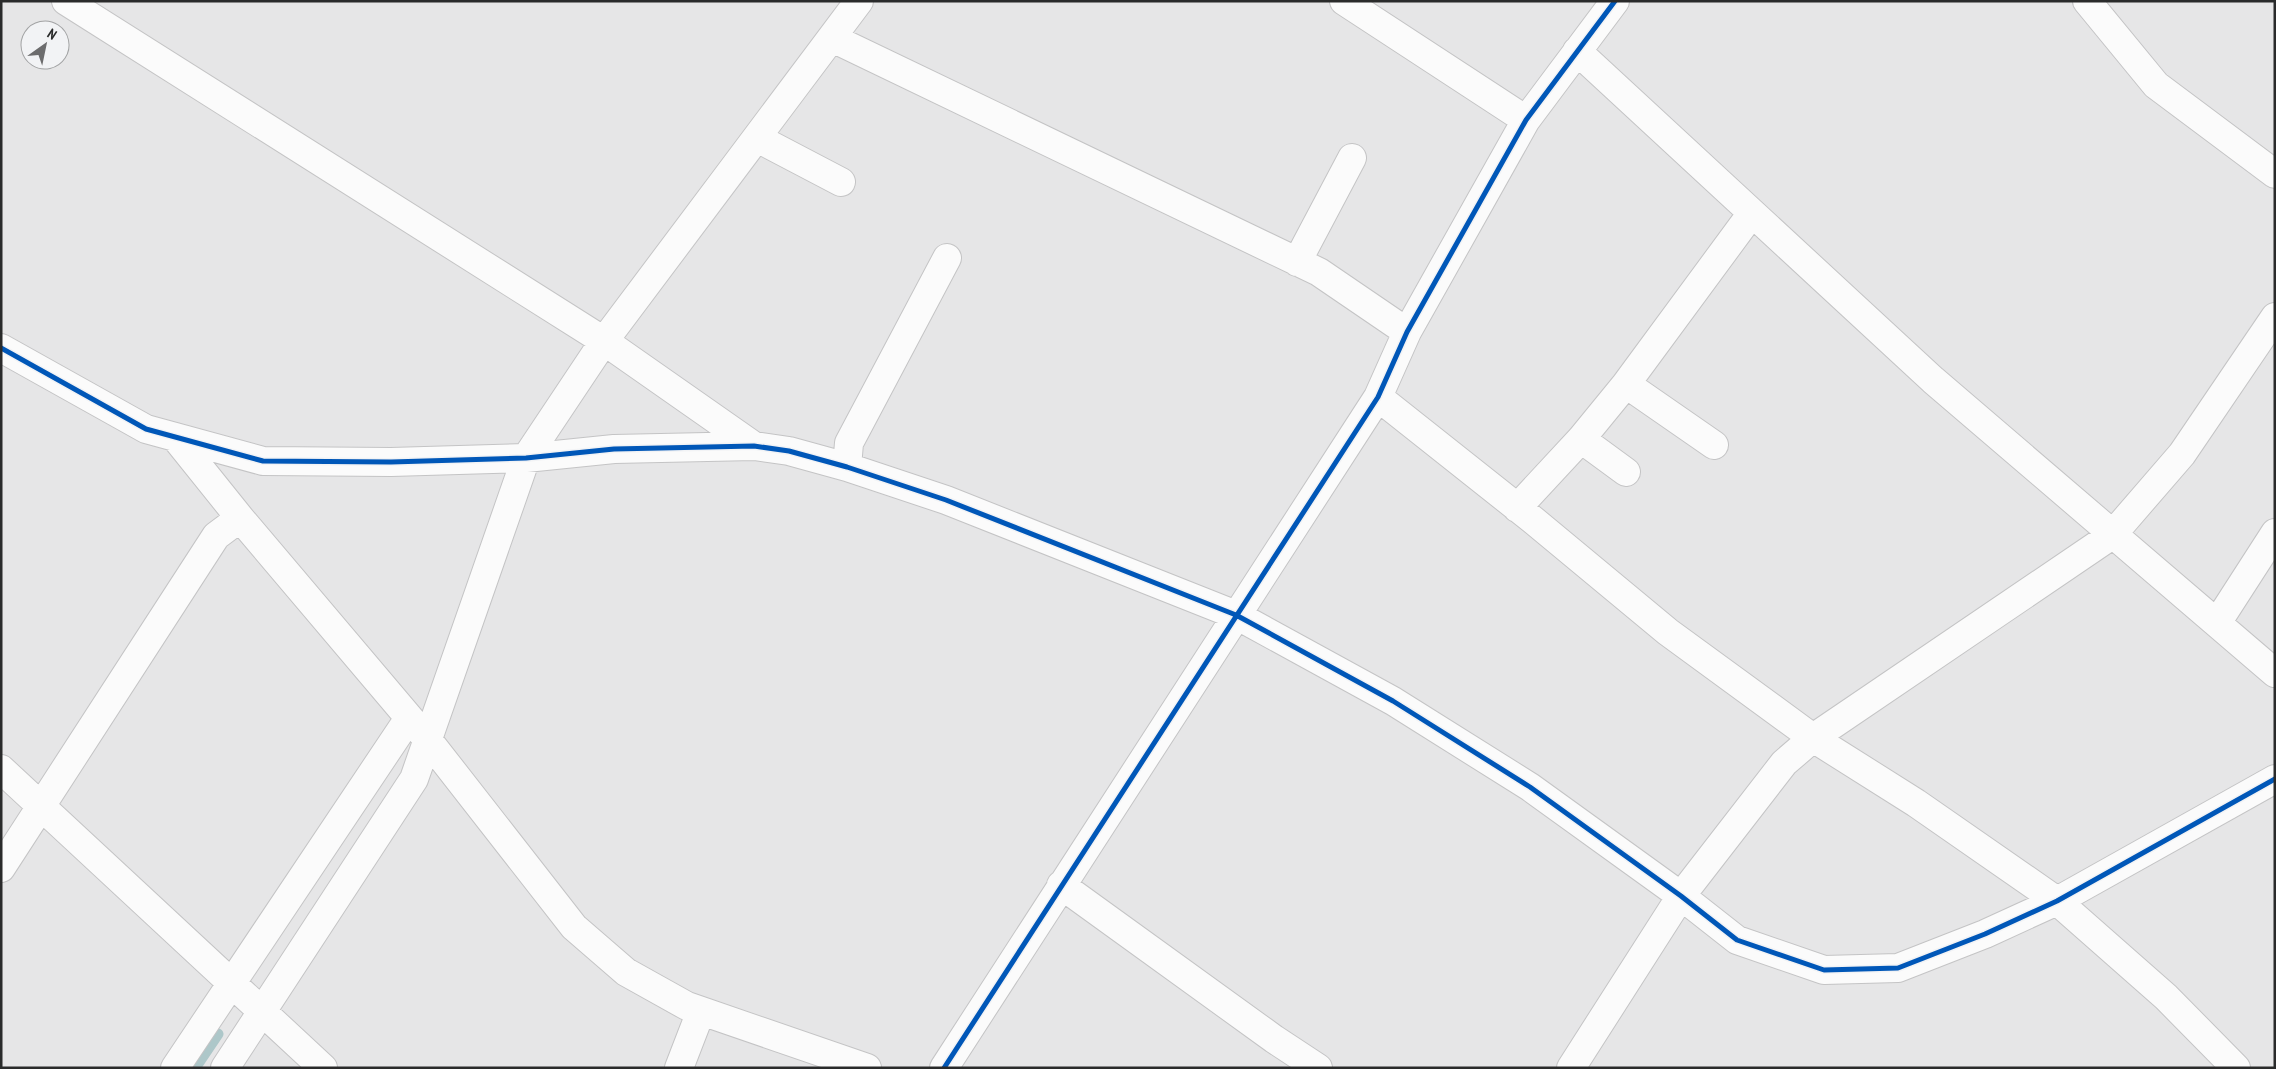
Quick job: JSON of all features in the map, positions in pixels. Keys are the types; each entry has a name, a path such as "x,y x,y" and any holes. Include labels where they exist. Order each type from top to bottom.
{"street":[{"path":"66,1 604,341 754,446"},
{"path":"225,1068 414,779 526,458 604,341 859,1"},
{"path":"1344,1 1526,120"},
{"path":"944,1068 1378,397 1407,332 1526,120 1615,1"},
{"path":"2087,1 2156,84 2272,166"},
{"path":"832,38 1319,272 1407,332"},
{"path":"1577,51 1933,380 2275,673"},
{"path":"757,138 841,182"},
{"path":"1297,262 1352,158"},
{"path":"1518,508 1581,439 1626,384 1752,213"},
{"path":"847,467 849,443 947,258"},
{"path":"1573,1067 1681,896 1784,763 1813,738 2112,534 2182,454 2275,317"},
{"path":"1,348 146,429 263,461 391,462 526,458 614,448 754,446 790,451 847,467 946,500 1236,615 1394,700 1530,787 1681,896 1737,940 1824,970 1898,968 1986,934 2057,901 2275,779"},
{"path":"1626,384 1714,445"},
{"path":"1378,397 1518,508 1668,632 1813,738 1916,803 2057,901 2166,998 2236,1068"},
{"path":"176,437 240,518 428,740 574,927 626,972 687,1006 867,1068"},
{"path":"1581,439 1626,472"},
{"path":"1,868 216,536 240,518"},
{"path":"2217,623 2275,534"},
{"path":"175,1068 409,718"},
{"path":"1,769 323,1068"},
{"path":"1061,885 1274,1039 1318,1068"},
{"path":"679,1068 701,1011"}],"waterway":[{"path":"195,1068 218,1034"}],"cycle path":[{"path":"944,1068 1378,397 1407,332 1526,120 1615,1"},
{"path":"1,348 146,429 263,461 391,462 526,458 614,449 754,446 789,451 847,467 946,500 1236,615 1393,701 1530,787 1681,896 1737,940 1824,970 1898,968 1985,934 2057,901 2275,779"}]}
